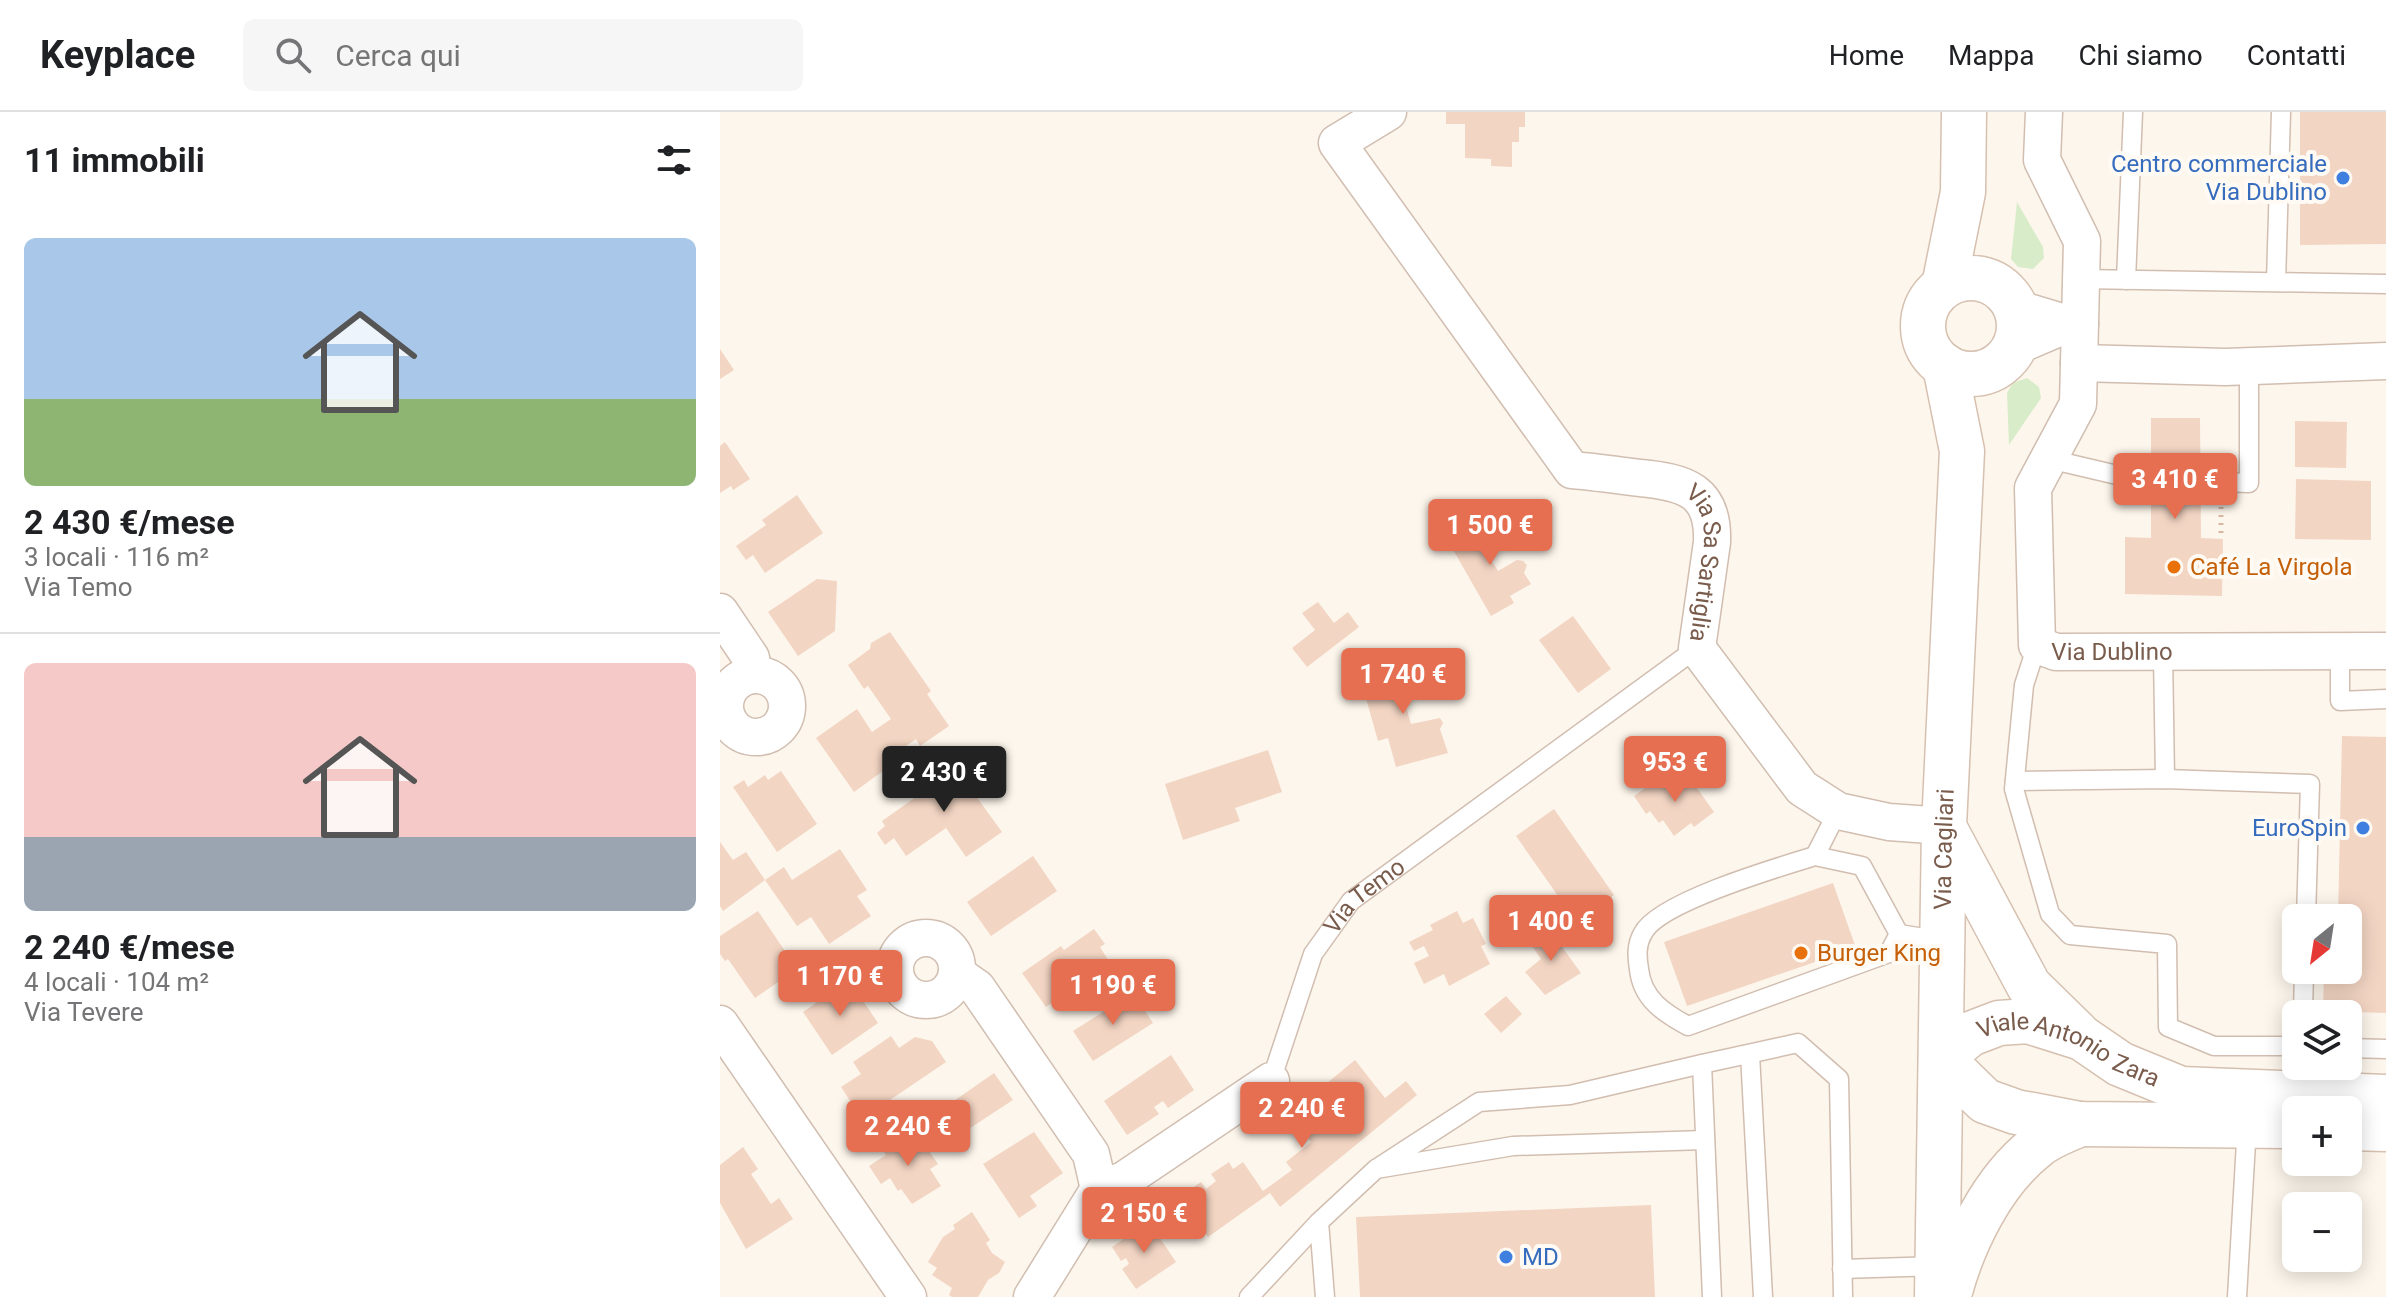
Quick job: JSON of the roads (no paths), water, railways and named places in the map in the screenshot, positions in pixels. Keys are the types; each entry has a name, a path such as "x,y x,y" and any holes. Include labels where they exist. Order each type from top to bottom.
{"main road":[{"name":"Via Cagliari","path":"1941,1287 1944,826 1962,451 1945,366 1929,349 1923,327 1928,303 1944,286 1963,192 1964,112"},
{"name":"Via Cagliari","path":"1962,451 2003,326 1963,192"},
{"path":"1944,286 1966,278 2003,326 1983,372 1964,373 1945,366"},
{"path":"1944,826 2029,986 2082,1038"},
{"name":"Viale Antonio Zara","path":"2282,1126 2080,1124 2016,1112 1985,1101 1941,1058 1970,1034 1999,1023 2028,1021 2082,1038 2120,1064 2181,1089 2386,1097"},
{"path":"1941,1287 1986,1206 2007,1178 2035,1147 2080,1124"},
{"path":"2362,1128 2386,1129"}],"street":[{"name":"Via Sa Sartiglia","path":"1388,112 1337,143 1572,470 1664,479 1682,484 1697,494 1708,509 1713,525 1712,542 1697,648 1802,788 1838,811 1889,822 1944,826"},
{"name":"Via Dublino","path":"2044,112 2042,160 2082,241 2081,279 2074,324 2079,363 2078,404 2033,488 2037,645 2056,652 2386,651"},
{"path":"2003,326 2074,324"},
{"path":"2079,363 2249,367 2386,361"},
{"path":"720,612 751,658 753,675"},
{"path":"957,974 977,988 1091,1154 1099,1189 1032,1297"},
{"path":"720,1024 908,1297"},
{"name":"Via Temo","path":"1099,1189 1124,1180 1271,1081"}],"lane":[{"path":"2126,280 2133,112"},
{"path":"2276,282 2281,112"},
{"path":"2081,279 2386,284"},
{"path":"2049,459 2134,479 2249,483 2249,367"},
{"path":"2037,645 2024,685 2014,789 2050,914 2070,935 2167,944 2168,1027 2214,1046 2282,1046"},
{"name":"Via Temo","path":"1271,1081 1313,954 1351,901 1697,648"},
{"path":"2163,653 2165,779"},
{"path":"2340,653 2340,701 2386,699"},
{"path":"2015,781 2165,779 2310,784 2306,904"},
{"path":"1815,856 1838,811"},
{"path":"1815,856 1862,866 1899,934 1889,953 1688,1026 1658,1010 1640,980 1637,951 1643,931 1667,914 1716,888 1815,856"},
{"path":"1899,934 1943,941"},
{"path":"1249,1297 1319,1222 1376,1169 1479,1102 1570,1095 1798,1043 1839,1079 1843,1297"},
{"path":"2362,1048 2386,1049"},
{"path":"1750,1054 1763,1297"},
{"path":"1702,1064 1712,1297"},
{"path":"2237,1297 2247,1125"},
{"path":"1376,1169 1513,1146 1705,1140"},
{"path":"1319,1222 1325,1297"},
{"path":"1842,1269 1941,1287"}],"place":[{"name":"Centro commerciale Via Dublino","path":"2343,178"},
{"name":"Café La Virgola","path":"2174,567"},
{"name":"EuroSpin","path":"2363,828"},
{"name":"Burger King","path":"1801,953"},
{"name":"MD","path":"1506,1257"}]}
